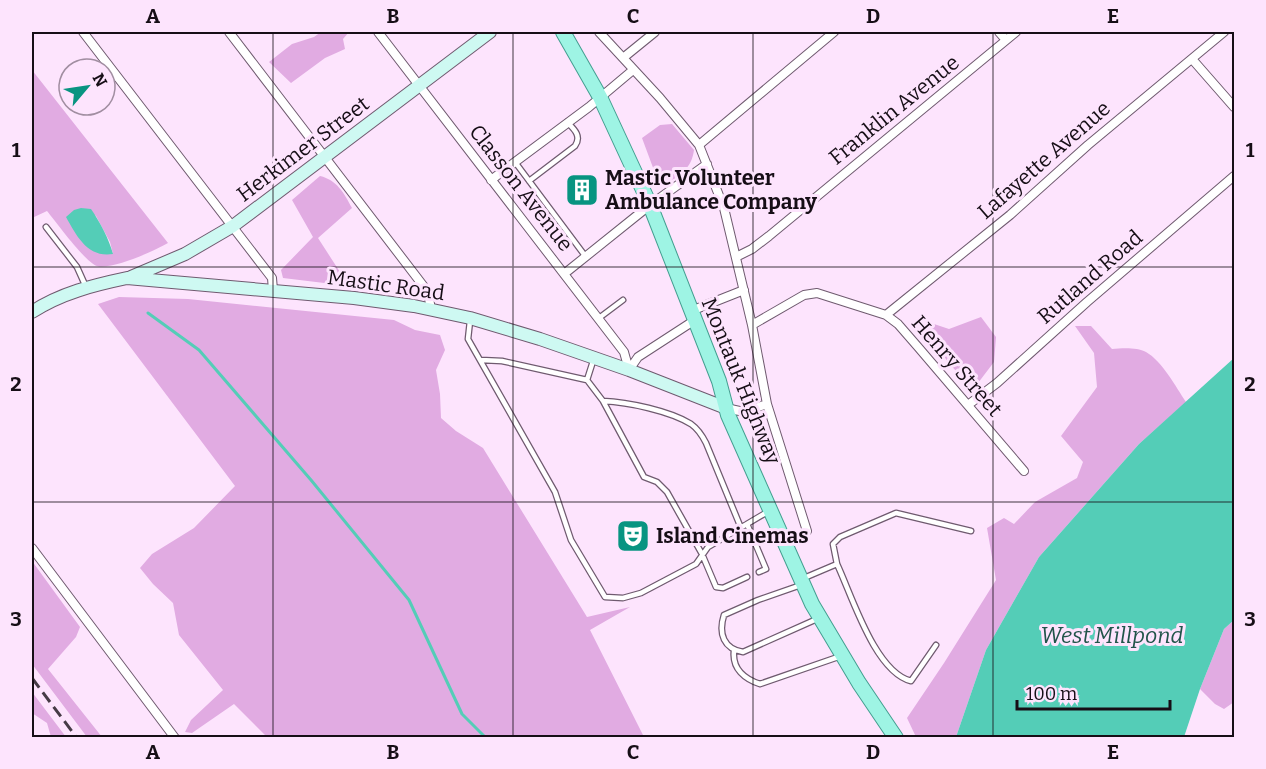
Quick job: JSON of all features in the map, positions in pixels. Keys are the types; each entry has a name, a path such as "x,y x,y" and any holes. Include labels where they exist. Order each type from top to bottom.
{"main road":[{"name":"Herkimer Street","path":"127,278 185,254 233,226 490,32"},
{"name":"Montauk Highway","path":"563,32 600,97 651,205 719,381 726,408 802,581 820,618 859,683 896,738"},
{"name":"Mastic Road","path":"32,312 69,293 127,278 354,298 431,310 520,332 726,408"}],"street":[{"path":"83,32 272,278 273,290"},
{"path":"229,32 428,292 431,310"},
{"name":"Classon Avenue","path":"378,32 624,352 628,370"},
{"path":"599,32 660,98 699,145 707,164 724,208 752,325 767,404 807,531"},
{"path":"623,58 655,32"},
{"path":"699,145 834,32"},
{"path":"999,32 1006,40"},
{"name":"Franklin Avenue","path":"736,257 752,249 769,236 1016,32"},
{"name":"Lafayette Avenue","path":"886,315 1010,215 1088,145 1224,32"},
{"path":"1192,58 1234,107"},
{"path":"491,180 633,70"},
{"path":"564,274 707,164"},
{"name":"Rutland Road","path":"968,405 997,383 1072,315 1234,176"},
{"path":"628,370 638,357 693,315 744,290"},
{"name":"Henry Street","path":"752,325 804,295 817,293 886,315 898,324 1024,471"},
{"path":"726,408 744,412 767,404"},
{"path":"32,548 175,738"}],"lane":[{"path":"529,181 575,146 578,136 567,122"},
{"path":"514,162 586,257"},
{"path":"46,227 77,267 86,287"},
{"path":"598,319 623,300"},
{"path":"470,318 468,339 555,492 571,540 605,597 623,598 641,593 696,564 708,547 771,510"},
{"path":"587,380 594,358"},
{"path":"480,360 502,361 587,380 603,401 644,477 657,482 667,492 702,554 716,587 723,588 747,577"},
{"path":"603,401 616,401 642,407 690,424 699,431 706,442 741,528"},
{"path":"936,645 911,681 902,678 887,666 876,651 837,564 832,544 840,537 896,513 971,531"},
{"path":"747,524 766,569 759,572"},
{"path":"820,618 743,652 734,651 728,646 722,633 724,615 837,564"},
{"path":"734,651 736,664 743,676 760,684 843,655"}],"shaded area":[{"path":"321,32 349,32 343,39 345,49 325,58 291,83 269,62 292,44 314,37"},
{"path":"32,70 57,102 57,117 69,117 168,243 122,263 97,266 79,250 47,211 32,218","holes":["81,208 96,216 110,242 113,254"]},
{"path":"672,124 694,150 688,167 675,178 664,183 655,173 642,138 660,125"},
{"path":"320,176 331,181 343,192 352,208 318,238 349,286 283,278 281,270 313,237 292,200"},
{"path":"119,297 188,299 394,320 415,330 440,335 445,350 436,370 441,418 456,431 483,448 587,617 630,607 590,630 644,737 267,737 234,704 192,733 185,732 191,720 223,690 179,635 173,603 140,568 152,554 194,528 235,486 98,304"},
{"path":"981,317 996,337 994,362 978,383 968,380 952,367 925,321 949,329"},
{"path":"1075,326 1091,326 1112,349 1142,350 1152,356 1186,402 1139,444 1039,557 986,650 956,737 916,737 907,718 996,580 987,528 1004,518 1014,524 1035,502 1077,478 1083,462 1061,436 1097,387 1094,353"},
{"path":"32,561 80,627 76,637 48,669 102,737 87,737 32,664"},
{"path":"1234,620 1234,702 1224,709 1215,704 1200,689 1224,629"},
{"path":"32,692 66,737 51,737 47,723 32,713"}],"water":[{"path":"91,209 104,231 113,254 97,253 79,239 66,217 74,210"},
{"name":"West Millpond","path":"1234,358 1234,620 1224,629 1184,737 956,737 986,650 1039,557 1139,444"}],"waterway":[{"path":"148,313 199,350 311,480 409,600 462,714 486,738"}],"railway":[{"path":"32,678 77,738"}],"place":[{"name":"Mastic Volunteer Ambulance Company","path":"582,190"},
{"name":"Island Cinemas","path":"633,536"}]}
